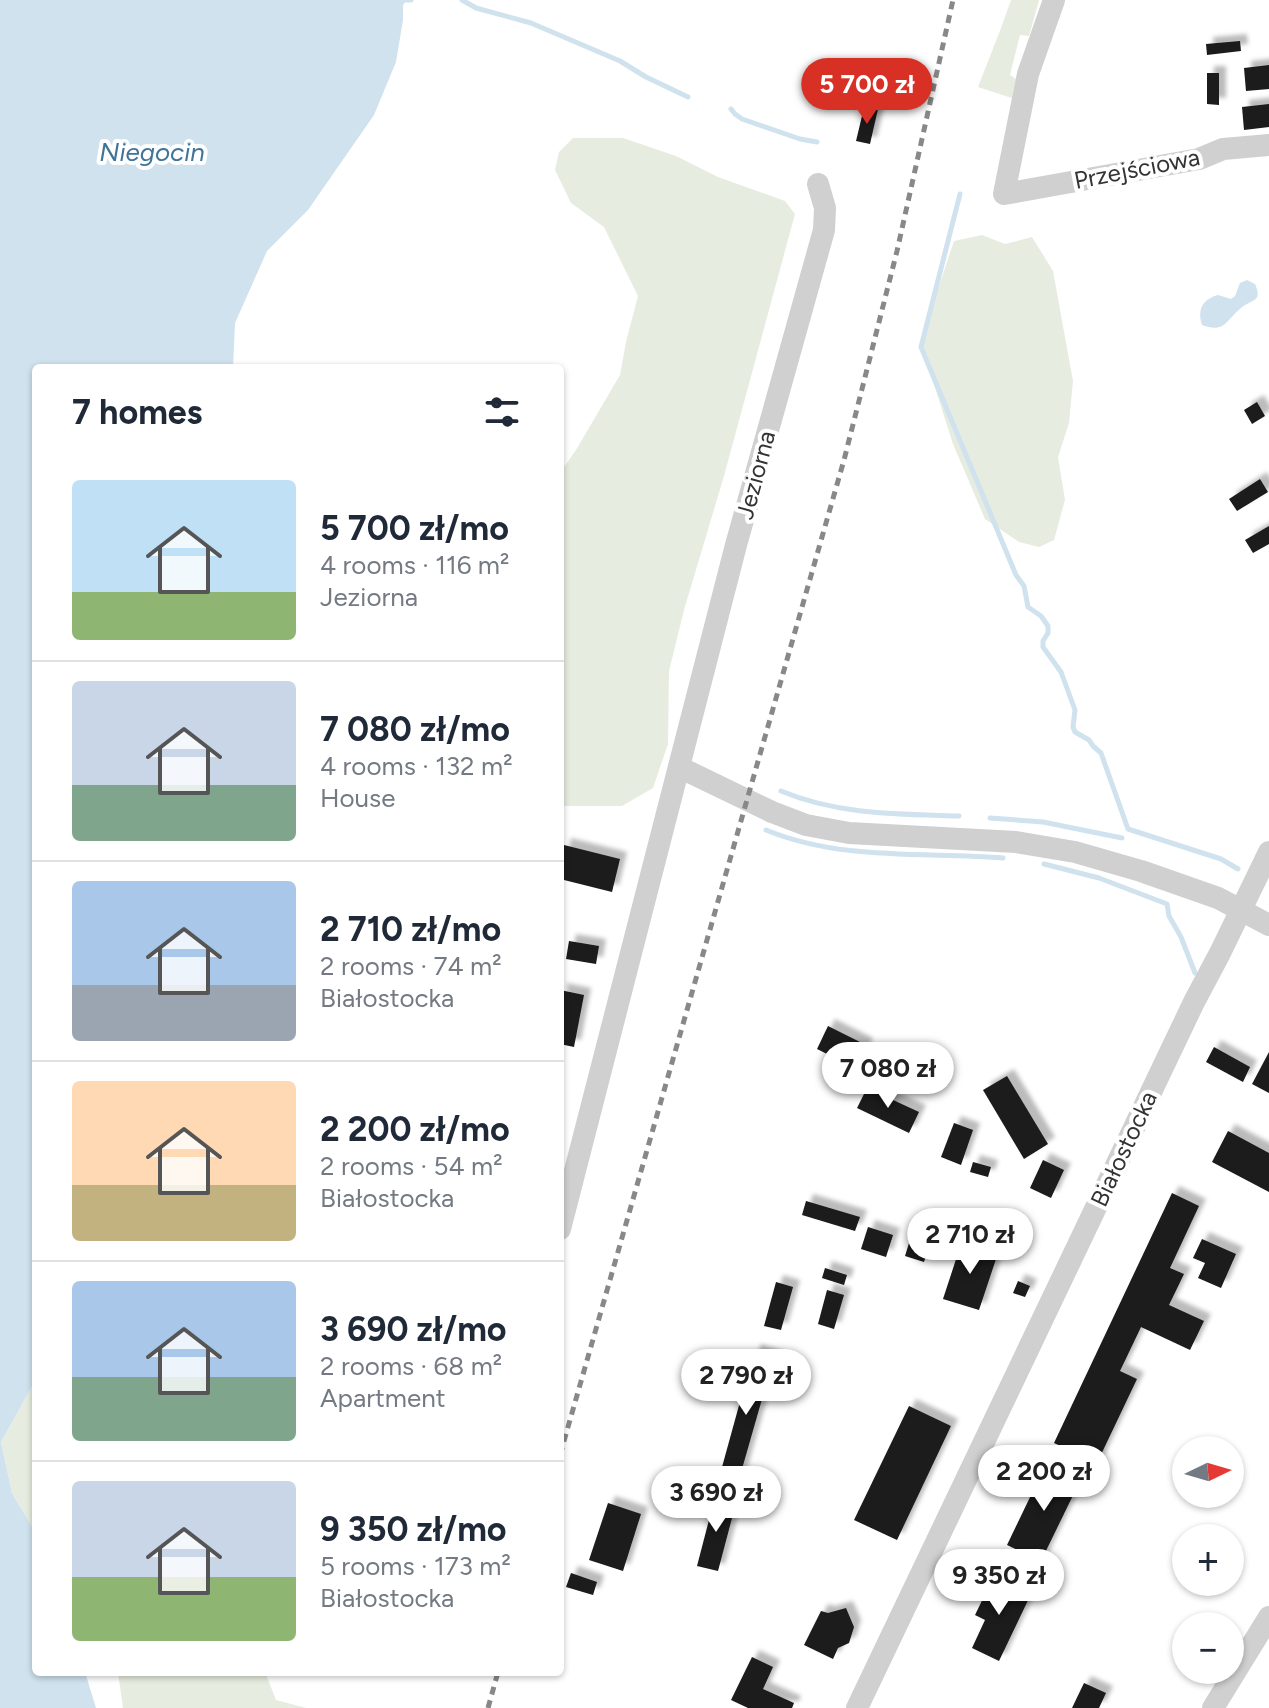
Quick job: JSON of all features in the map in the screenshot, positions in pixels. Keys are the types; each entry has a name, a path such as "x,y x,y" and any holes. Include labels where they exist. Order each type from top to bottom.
{"street":[{"name":"Przejściowa","path":"1054,0 1028,74 1004,194 1199,159 1223,149 1269,145"},
{"name":"Jeziorna","path":"564,1213 747,504 824,230 825,208 818,184"},
{"path":"679,767 772,812 819,828 857,834 993,840 1055,847 1141,871 1218,898 1269,925"},
{"name":"Białostocka","path":"857,1708 1188,1014 1269,852"},
{"path":"1213,1708 1269,1617"}],"shaded area":[{"path":"1011,0 1039,0 1029,36 1020,35 1010,75 1016,79 1012,98 978,87"},
{"path":"573,138 623,138 676,156 718,177 785,201 795,214 669,671 668,744 653,788 622,806 564,806 564,467 620,375 638,296 604,227 571,203 555,170 559,152"},
{"path":"982,235 1005,244 1032,237 1053,271 1073,381 1069,423 1058,457 1065,500 1054,540 1039,547 1019,542 985,519 953,444 922,347 954,241"},
{"path":"32,1386 32,1676 76,1676 0,1708 0,1517 21,1508 12,1493 1,1442"},
{"path":"119,1676 267,1676 276,1700 306,1708 123,1708"}],"water":[{"name":"Niegocin","path":"0,0 407,0 403,5 396,62 374,115 308,210 267,251 235,323 233,364 32,364 32,1386 1,1442 12,1493 32,1527 32,1676 86,1676 96,1708 0,1708"},
{"path":"1247,280 1255,284 1258,294 1255,299 1221,326 1202,325 1200,314 1208,299 1218,295 1231,299 1240,283"}],"building":[{"path":"1240,41 1241,51 1207,55 1206,44"},
{"path":"1269,65 1269,89 1246,91 1244,68"},
{"path":"1207,73 1219,73 1219,105 1207,104"},
{"path":"1269,104 1269,127 1244,130 1242,107"},
{"path":"868,107 878,109 870,144 856,141 862,116 866,117"},
{"path":"1257,402 1265,416 1252,424 1244,410"},
{"path":"1260,479 1268,492 1237,511 1229,499"},
{"path":"1269,526 1269,544 1253,553 1245,540"},
{"path":"564,845 620,859 612,892 564,880"},
{"path":"569,941 599,946 596,964 566,959"},
{"path":"564,991 584,995 574,1047 564,1045"},
{"path":"828,1026 866,1045 855,1068 817,1049"},
{"path":"1214,1047 1250,1067 1243,1082 1206,1062"},
{"path":"1269,1052 1269,1093 1252,1084"},
{"path":"1007,1076 1048,1144 1024,1159 983,1090"},
{"path":"867,1088 919,1112 909,1133 857,1108"},
{"path":"954,1123 973,1130 961,1165 941,1157"},
{"path":"1228,1131 1269,1153 1269,1192 1212,1162"},
{"path":"1043,1160 1064,1170 1051,1198 1030,1188"},
{"path":"973,1162 991,1167 988,1177 970,1172"},
{"path":"1172,1193 1199,1206 1170,1268 1184,1274 1169,1305 1204,1321 1190,1350 1141,1327 1120,1371 1137,1379 1097,1463 1054,1443"},
{"path":"806,1201 860,1217 855,1231 802,1215"},
{"path":"868,1227 893,1235 886,1257 861,1249"},
{"path":"1202,1239 1236,1254 1221,1288 1198,1278 1205,1263 1193,1258"},
{"path":"910,1240 929,1246 924,1262 905,1256"},
{"path":"962,1241 998,1253 979,1310 943,1299"},
{"path":"825,1268 847,1275 844,1285 822,1278"},
{"path":"1018,1281 1030,1286 1025,1297 1013,1293"},
{"path":"776,1282 793,1287 781,1330 764,1326"},
{"path":"827,1290 844,1295 834,1329 818,1324"},
{"path":"754,1351 774,1357 738,1483 719,1478"},
{"path":"909,1406 951,1426 897,1540 854,1520"},
{"path":"1046,1464 1080,1481 1041,1561 1007,1545"},
{"path":"715,1497 736,1503 718,1571 697,1566"},
{"path":"608,1503 641,1514 623,1571 589,1560"},
{"path":"571,1573 597,1582 593,1595 566,1587"},
{"path":"994,1576 1031,1594 999,1661 972,1648 985,1620 975,1615"},
{"path":"846,1608 854,1627 849,1643 838,1648 833,1659 804,1645 821,1611 828,1613"},
{"path":"752,1657 773,1667 763,1689 794,1703 792,1708 748,1708 731,1700"},
{"path":"1084,1683 1106,1693 1099,1708 1072,1708"}],"waterway":[{"path":"406,0 411,0"},
{"path":"462,0 476,8 531,23 620,61 688,97"},
{"path":"731,109 742,119 817,142"},
{"path":"960,194 921,347 1016,575 1024,586 1028,607 1041,616 1048,626 1043,647 1061,672 1075,710 1075,732 1089,740 1101,753 1128,829 1221,859 1238,869"},
{"path":"781,791 847,809 959,816"},
{"path":"990,818 1043,822 1122,838"},
{"path":"766,830 794,840 853,851 1003,858"},
{"path":"1044,864 1099,878 1167,904 1169,916 1195,973"}],"railway":[{"path":"564,1441 844,460 897,251 953,0"},
{"path":"488,1708 497,1676"}]}
